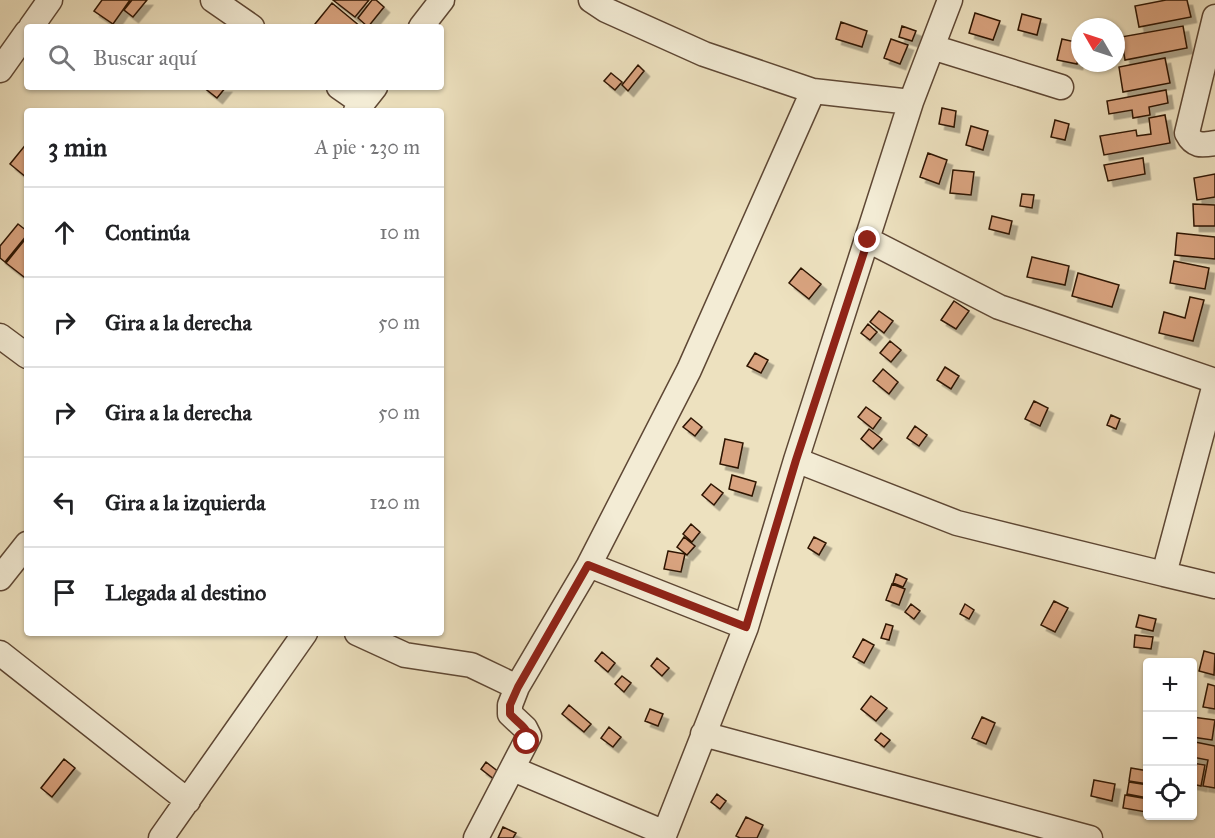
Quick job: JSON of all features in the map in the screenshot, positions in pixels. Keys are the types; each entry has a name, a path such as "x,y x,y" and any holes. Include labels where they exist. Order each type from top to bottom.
{"street":[{"path":"33,24 50,0"},
{"path":"213,0 248,24"},
{"path":"423,24 442,0"},
{"path":"591,0 606,10 704,54 813,91 911,102"},
{"path":"513,769 664,836 746,627 796,460 911,102 950,0"},
{"path":"1215,17 1187,133 1191,141 1198,145 1215,143"},
{"path":"0,70 24,36"},
{"path":"932,47 1061,87"},
{"path":"345,90 364,100"},
{"path":"476,838 529,736 525,728 510,714 510,705 518,687 588,565 689,370 813,91"},
{"path":"868,240 999,307 1215,383 1164,574"},
{"path":"0,336 24,354"},
{"path":"796,460 957,523 1215,586"},
{"path":"0,578 24,548"},
{"path":"588,565 746,627"},
{"path":"161,838 303,636"},
{"path":"364,636 405,655 471,665 518,687"},
{"path":"0,653 188,801"},
{"path":"703,734 1090,838"}],"building":[{"path":"102,0 130,0 113,24 94,11"},
{"path":"132,0 147,0 133,17 124,10"},
{"path":"333,0 369,0 355,17"},
{"path":"372,0 376,0 384,7 370,24 365,24 358,18"},
{"path":"1166,0 1187,0 1191,17 1139,27 1135,6"},
{"path":"332,3 357,24 315,24"},
{"path":"975,13 1000,21 993,40 969,33"},
{"path":"1022,14 1041,19 1037,35 1018,30"},
{"path":"841,22 867,31 862,47 836,39"},
{"path":"902,26 916,31 912,41 899,37"},
{"path":"1183,26 1187,48 1125,60 1125,36"},
{"path":"891,39 908,45 900,64 884,58"},
{"path":"1062,39 1071,41 1071,63 1057,60"},
{"path":"1165,58 1170,83 1123,92 1120,72 1125,72 1125,66"},
{"path":"638,65 644,71 628,91 622,85"},
{"path":"611,73 622,82 615,90 604,81"},
{"path":"207,90 224,90 217,98"},
{"path":"1166,90 1168,103 1149,107 1150,115 1133,118 1132,110 1109,114 1107,101"},
{"path":"942,108 956,111 954,127 939,124"},
{"path":"1165,115 1170,143 1104,155 1100,136 1136,130 1137,136 1151,134 1149,118"},
{"path":"1055,120 1069,124 1065,140 1051,137"},
{"path":"971,126 988,131 983,150 966,145"},
{"path":"24,147 24,176 10,164"},
{"path":"928,153 947,160 939,184 920,177"},
{"path":"1143,158 1145,174 1108,181 1104,165"},
{"path":"953,170 974,172 971,195 950,193"},
{"path":"1215,174 1215,197 1197,200 1194,178"},
{"path":"1022,194 1034,195 1032,208 1020,206"},
{"path":"1193,204 1215,205 1215,226 1194,226"},
{"path":"992,216 1012,221 1009,234 989,229"},
{"path":"18,224 24,229 24,239 5,262 0,258 0,246"},
{"path":"1177,233 1215,237 1215,259 1175,255"},
{"path":"24,241 24,277 6,263"},
{"path":"1032,257 1069,266 1065,285 1027,277"},
{"path":"1174,261 1209,268 1205,289 1170,283"},
{"path":"801,268 821,284 809,299 789,283"},
{"path":"1078,273 1119,285 1112,307 1072,296"},
{"path":"1190,297 1204,300 1193,341 1159,333 1164,312 1185,318"},
{"path":"954,301 969,311 956,329 941,320"},
{"path":"879,311 893,321 884,333 870,322"},
{"path":"868,324 877,332 870,340 861,333"},
{"path":"890,341 901,350 891,362 880,353"},
{"path":"755,353 768,360 761,373 747,366"},
{"path":"945,367 959,376 951,389 937,380"},
{"path":"883,369 898,382 889,394 873,381"},
{"path":"1034,401 1048,408 1040,426 1025,419"},
{"path":"866,407 881,418 873,429 858,417"},
{"path":"1111,415 1120,419 1116,429 1107,425"},
{"path":"691,418 702,427 695,436 683,427"},
{"path":"915,426 927,435 919,446 907,438"},
{"path":"869,429 882,439 873,449 861,439"},
{"path":"725,439 743,443 738,468 720,464"},
{"path":"732,475 756,482 752,496 729,489"},
{"path":"711,484 723,493 714,505 702,495"},
{"path":"691,524 700,532 692,542 683,534"},
{"path":"684,537 695,546 687,555 677,547"},
{"path":"814,537 826,543 819,555 808,548"},
{"path":"668,551 685,554 681,572 664,569"},
{"path":"896,574 907,579 903,587 893,583"},
{"path":"892,584 905,589 899,605 886,600"},
{"path":"1054,601 1068,608 1055,632 1041,625"},
{"path":"911,604 920,611 914,619 905,612"},
{"path":"965,604 974,610 969,619 960,614"},
{"path":"1139,615 1156,619 1153,631 1136,627"},
{"path":"886,624 893,626 889,640 881,638"},
{"path":"1135,635 1153,637 1151,649 1134,647"},
{"path":"863,639 874,645 864,663 853,657"},
{"path":"1204,651 1215,654 1214,675 1199,671"},
{"path":"602,652 615,663 608,672 595,661"},
{"path":"657,658 669,668 662,676 651,666"},
{"path":"622,676 631,683 624,692 615,684"},
{"path":"1208,684 1215,686 1215,709 1203,707"},
{"path":"871,696 887,708 876,721 861,709"},
{"path":"569,705 591,724 584,732 562,714"},
{"path":"650,709 663,714 658,726 645,721"},
{"path":"982,717 995,723 986,744 972,738"},
{"path":"1197,718 1215,720 1212,740 1197,738"},
{"path":"609,727 621,737 613,747 601,738"},
{"path":"881,733 890,740 884,747 875,740"},
{"path":"1197,742 1215,746 1215,788 1203,786 1208,760 1197,758"},
{"path":"64,759 75,768 52,797 41,788"},
{"path":"486,762 500,773 495,780 481,769"},
{"path":"1197,764 1205,765 1201,786 1197,785"},
{"path":"1131,768 1143,770 1143,783 1129,781"},
{"path":"1094,780 1115,784 1112,801 1091,796"},
{"path":"1129,782 1143,784 1143,797 1127,794"},
{"path":"717,794 726,801 720,809 711,802"},
{"path":"1125,795 1143,798 1143,811 1123,808"},
{"path":"746,817 763,825 757,838 736,836"},
{"path":"503,827 516,833 513,838 498,838"}],"route":[{"path":"527,742 529,736 527,731 510,714 510,705 588,565 746,627 796,460 868,240"}]}
